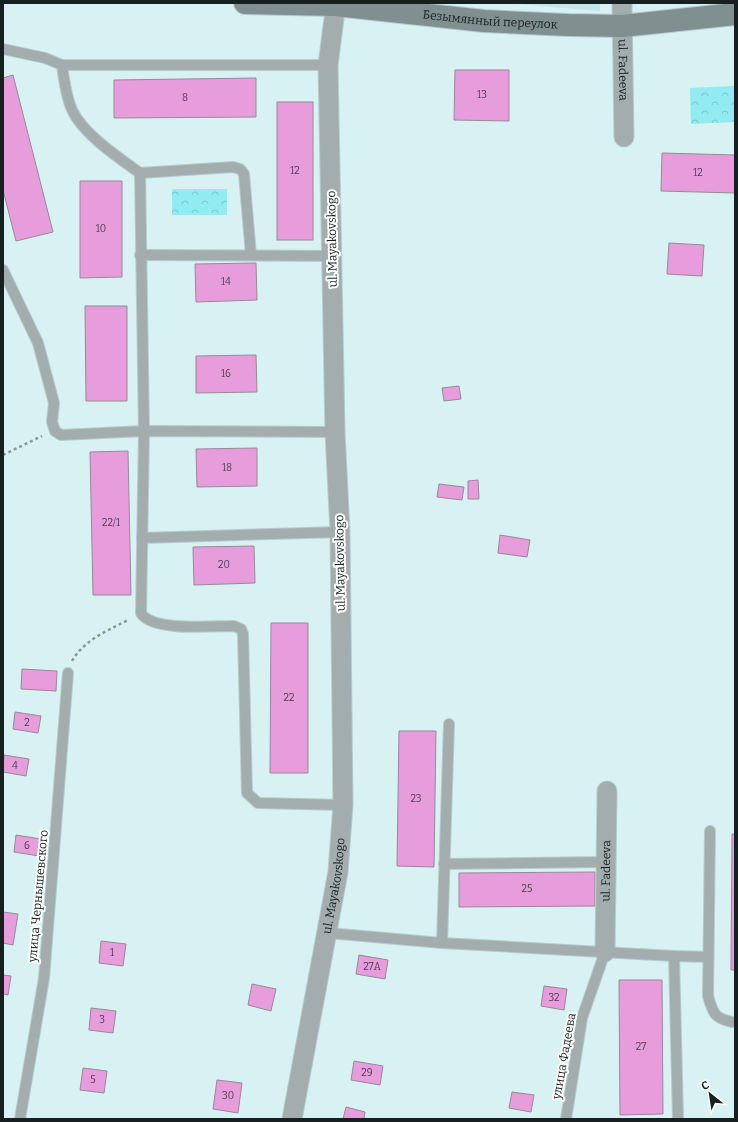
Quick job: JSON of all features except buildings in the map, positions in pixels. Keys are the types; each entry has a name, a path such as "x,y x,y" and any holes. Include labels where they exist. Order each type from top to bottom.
{"street":[{"name":"Безымянный переулок","path":"245,3 336,4 484,21 622,26 735,14"},
{"name":"ul. Fadeeva","path":"622,3 624,137"},
{"name":"ul. Mayakovskogo","path":"292,1119 328,933 338,872 343,805 340,532 335,432 333,256 328,65 336,4"},
{"name":"ul. Fadeeva","path":"605,952 607,791"}],"lane":[{"path":"3,49 45,58 62,65 328,65"},
{"path":"62,65 65,88 72,111 87,130 116,156 140,173 233,167 240,169 244,174 245,179 251,255"},
{"path":"140,173 140,255 144,431 141,613 146,620 176,626 234,626 241,629 243,634 247,793 258,803 343,805"},
{"path":"140,255 333,256"},
{"path":"3,270 38,343 54,403 52,422 55,431 61,435 144,431 335,432"},
{"path":"142,538 340,532"},
{"name":"улица Чернышевского","path":"20,1119 44,978 68,673"},
{"path":"442,943 449,724"},
{"path":"710,831 708,996 712,1011 720,1020 732,1022"},
{"path":"444,864 606,862"},
{"path":"328,933 442,943 674,956 708,956"},
{"name":"улица Фадеева","path":"566,1119 582,1018 605,952"},
{"path":"674,956 678,1119"}],"path":[{"path":"3,455 55,431"},
{"path":"68,673 72,660 80,648 141,613"}],"shaded area":[{"path":"505,3 600,3 600,11"}],"green space":[{"path":"735,86 735,122 691,124 690,88"},
{"path":"172,189 227,189 227,215 172,215"}]}
